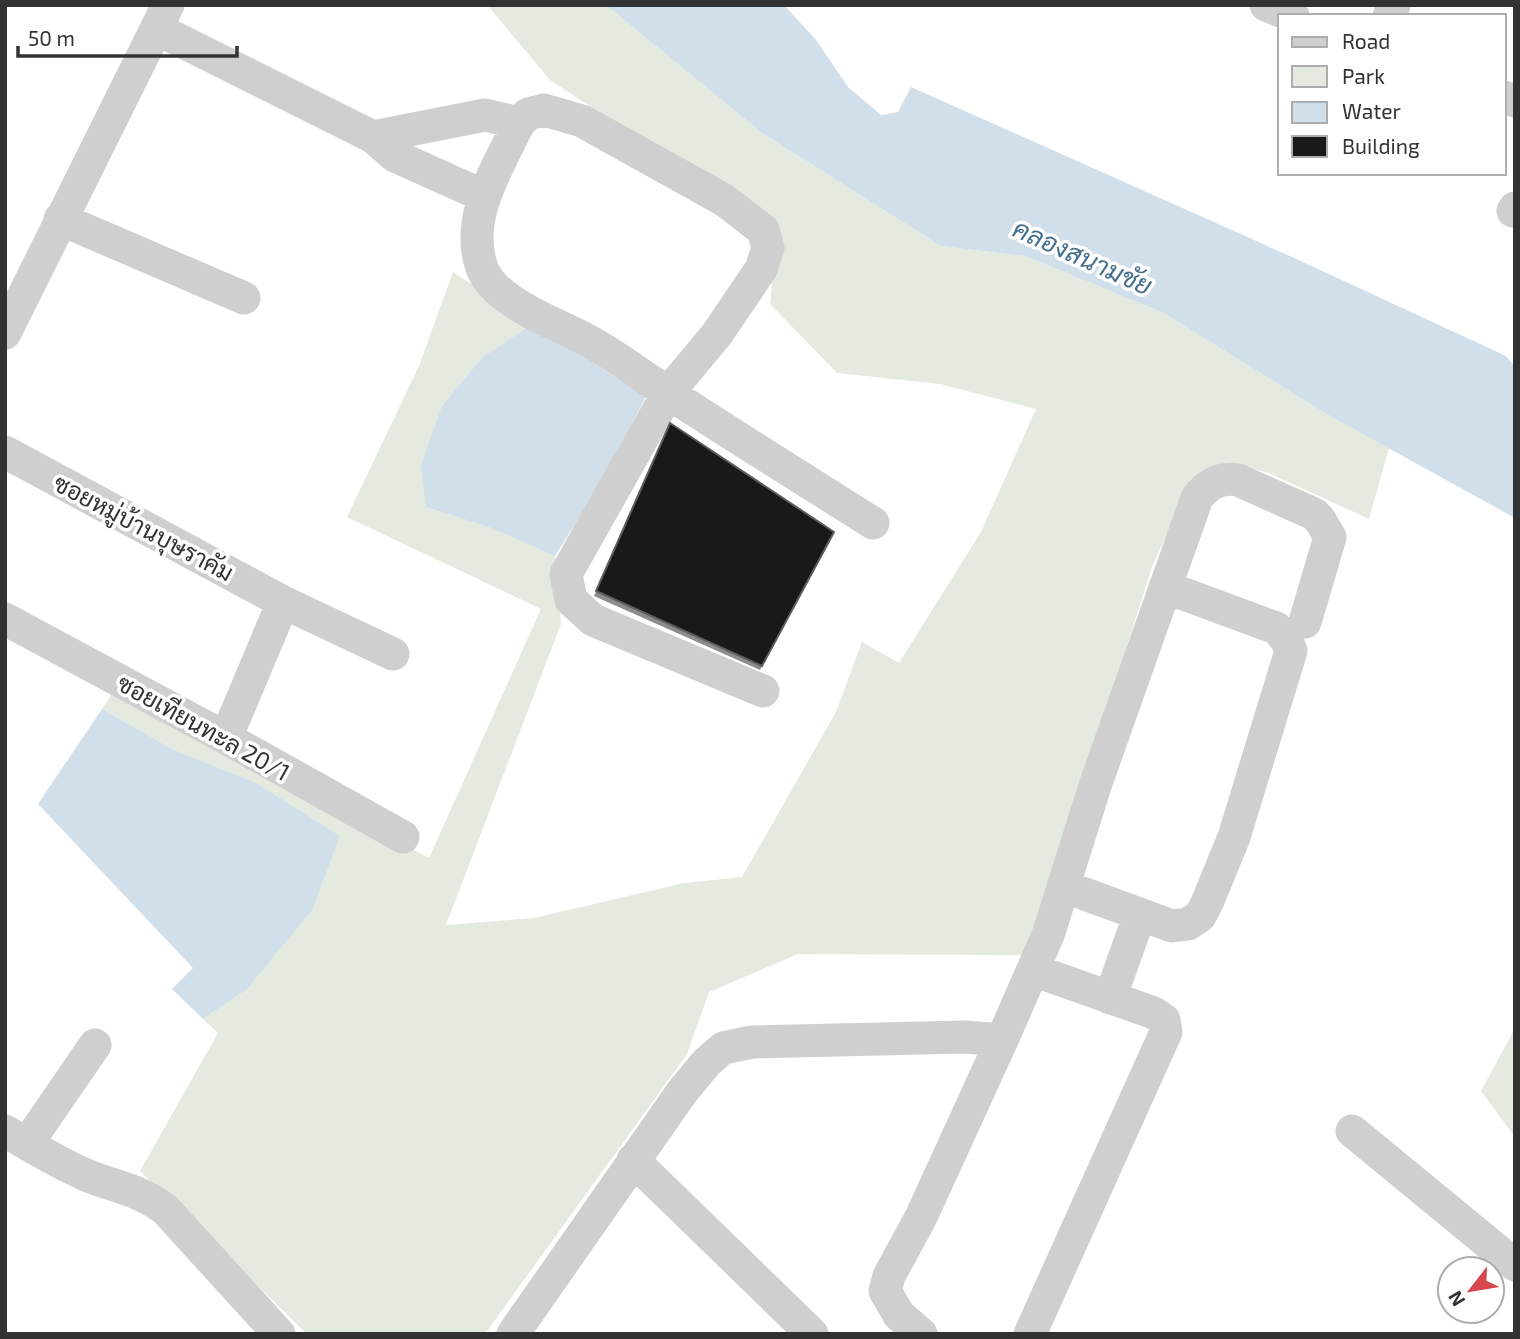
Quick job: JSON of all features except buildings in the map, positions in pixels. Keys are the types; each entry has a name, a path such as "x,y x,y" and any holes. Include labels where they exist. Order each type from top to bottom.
{"street":[{"path":"1266,5 1288,14"},
{"path":"5,333 162,17 373,137 395,156 484,196"},
{"path":"763,691 593,620 571,600 566,574 668,393 716,334 761,269 768,248 762,230 724,200 582,121 544,110 528,114 519,123 484,196 478,223 478,252 483,270 496,289 525,308 605,349 668,393 873,523"},
{"path":"373,137 485,115 519,123"},
{"path":"60,219 244,298"},
{"name":"ซอยหมู่บ้านบุษราคัม","path":"5,452 283,602 393,654"},
{"path":"921,1334 899,1315 885,1291 889,1276 921,1217 1048,935 1125,696 1197,498 1205,488 1227,478 1238,480 1314,514 1325,527 1330,537 1305,622"},
{"path":"1063,886 1172,926 1188,924 1200,916 1208,903 1234,838 1291,651 1284,635 1276,628 1165,587"},
{"path":"226,738 283,602"},
{"name":"ซอยเทียนทะล 20/1","path":"5,619 402,836"},
{"path":"1110,998 1140,914"},
{"path":"1031,1334 1166,1032 1164,1020 1154,1013 1033,970"},
{"path":"513,1334 682,1092 706,1063 723,1048 752,1042 965,1037 1002,1040"},
{"path":"95,1045 16,1138 89,1176 147,1196 165,1209 279,1334"},
{"path":"1352,1131 1515,1265"},
{"path":"633,1160 812,1334"}],"green space":[{"path":"487,5 606,5 762,133 941,246 1025,256 1164,313 1323,412 1389,448 1369,519 1269,473 1229,463 1191,481 1152,567 1029,955 798,954 709,992 687,1054 485,1334 307,1334 140,1171 218,1033 203,1019 246,990 174,750 102,709 113,692 429,858 541,609 347,517 419,366 453,272 533,324 426,507 491,528 555,556 561,624 446,925 534,918 684,883 742,877 836,712 862,642 899,663 981,532 1036,409 940,384 837,373 770,304 777,229 550,80"},
{"path":"1515,1028 1515,1137 1481,1091"}],"water":[{"name":"คลองสนามชัย","path":"606,5 784,5 816,40 848,87 881,115 898,112 911,87 1506,356 1515,367 1515,518 1323,412 1164,313 1025,256 941,246 762,133"},
{"path":"533,324 646,397 592,497 555,556 491,528 426,507 421,465 442,406 483,357"},
{"path":"102,709 174,750 256,783 340,836 312,910 246,990 203,1019 172,989 193,968 38,804"}]}
